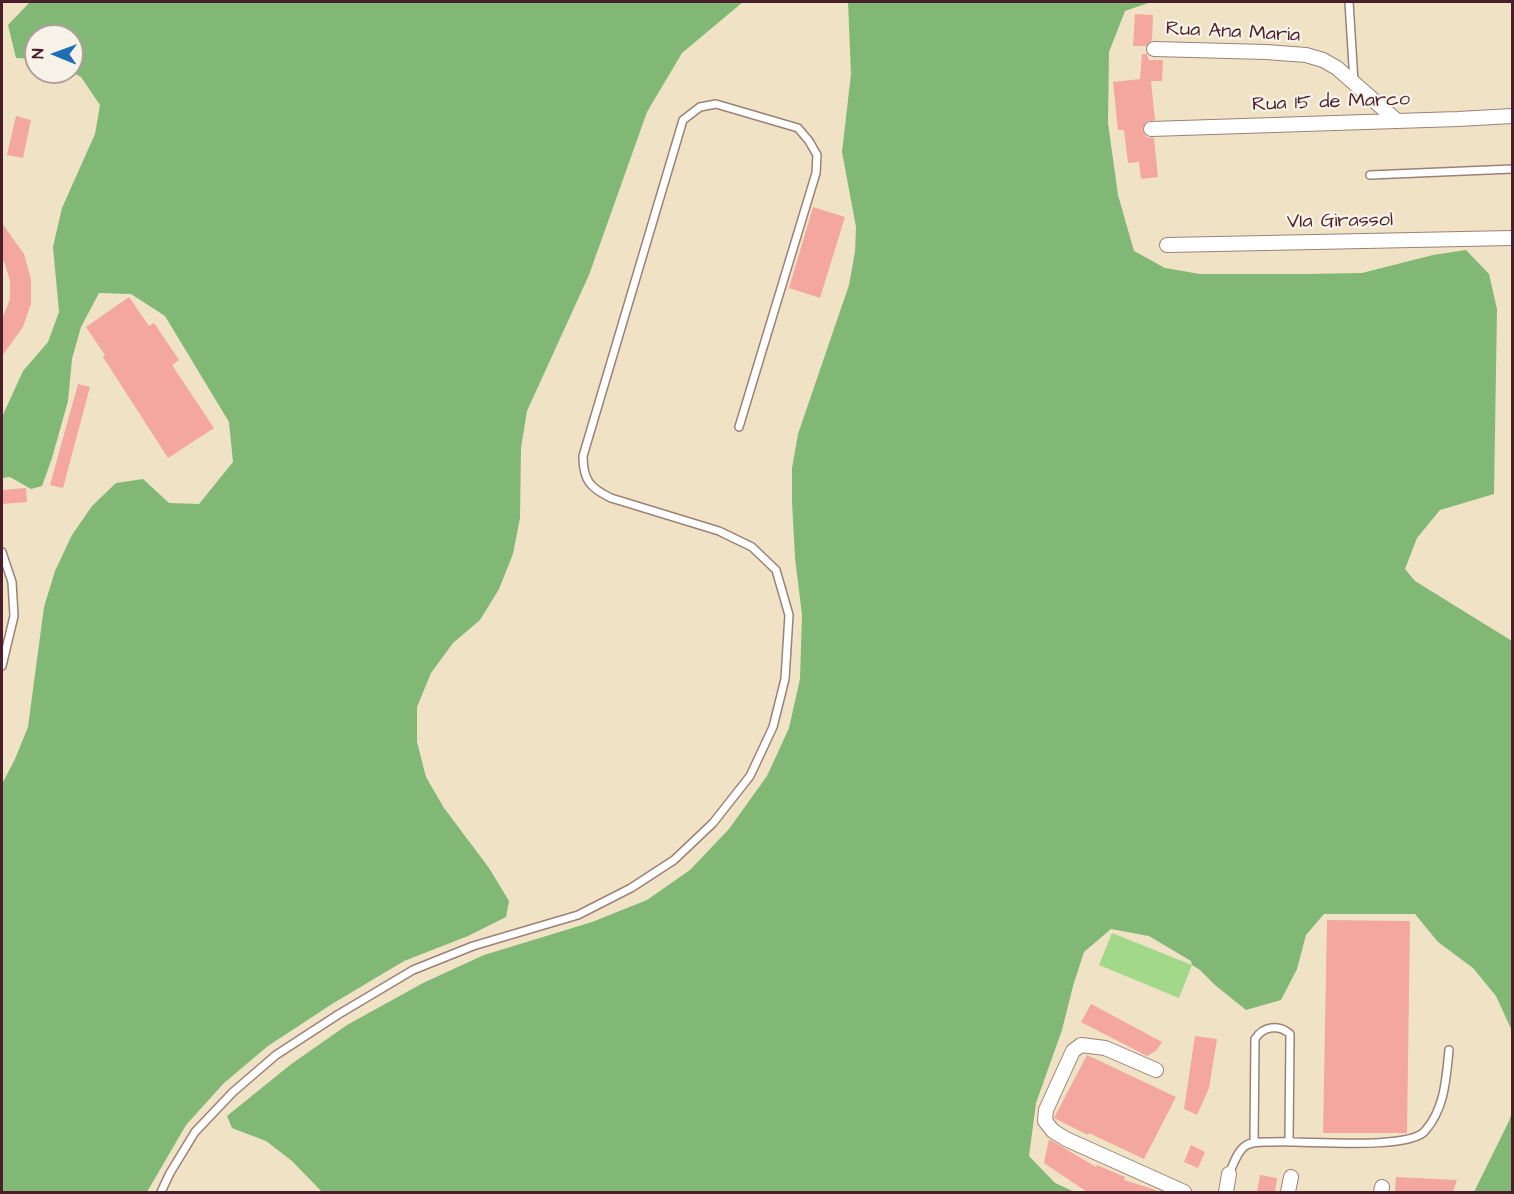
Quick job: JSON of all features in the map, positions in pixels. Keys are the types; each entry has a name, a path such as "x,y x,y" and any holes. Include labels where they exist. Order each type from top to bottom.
{"street":[{"name":"Rua Ana Maria","path":"1154,49 1306,55 1323,60 1337,68 1396,120"},
{"name":"Rua 15 de Marco","path":"1151,129 1512,116"},
{"name":"VIa Girassol","path":"1167,245 1512,238"},
{"path":"1156,1070 1105,1048 1082,1045 1073,1051 1046,1110 1045,1121 1053,1131 1066,1139 1184,1192"},
{"path":"1226,1192 1229,1174"},
{"path":"1288,1192 1291,1177"}],"lane":[{"path":"1350,2 1354,84"},
{"path":"161,1192 195,1132 233,1092 276,1055 413,970 473,946 578,915 631,888 674,860 713,823 750,776 773,727 785,679 789,615 776,570 752,547 719,531 600,493 583,472 583,456 683,120 700,107 716,104 798,129 810,141 817,155 816,173 739,427"},
{"path":"1370,175 1512,169"},
{"path":"2,552 12,582 14,616 2,666"},
{"path":"1254,1143 1255,1039 1258,1033 1275,1027 1284,1028 1290,1034 1289,1141"},
{"path":"1229,1174 1236,1158 1246,1146 1254,1143 1289,1141 1382,1143 1409,1140 1423,1134 1438,1115 1444,1091 1449,1050"}],"green space":[{"path":"30,2 743,2 682,53 647,112 589,275 527,411 521,448 520,518 513,554 499,589 480,620 453,643 431,673 417,707 417,742 426,777 444,808 489,868 509,901 506,917 468,936 404,961 268,1046 224,1083 186,1125 147,1192 2,1192 2,784 28,727 44,607 55,571 72,535 92,506 116,483 143,479 169,503 199,504 233,462 229,422 165,316 131,294 99,293 81,327 72,359 68,401 42,486 31,489 10,477 2,478 2,417 23,371 48,342 59,312 53,247 62,208 95,134 100,105 84,81 84,24 24,24 24,58 16,58 8,25"},
{"path":"848,2 1151,2 1125,11 1109,52 1108,123 1118,195 1134,251 1165,268 1200,274 1362,273 1433,255 1466,250 1489,274 1497,309 1494,494 1440,510 1417,538 1405,569 1415,581 1512,641 1512,1031 1496,996 1473,968 1438,942 1415,914 1324,914 1306,935 1297,969 1281,1000 1246,1010 1192,965 1191,961 1149,936 1111,929 1084,952 1062,1030 1036,1103 1029,1156 1055,1183 1075,1192 322,1192 292,1161 266,1141 232,1128 227,1116 290,1065 347,1025 423,983 484,955 592,922 647,900 690,870 729,829 767,776 789,728 800,679 802,615 795,558 792,468 798,434 849,285 855,252 856,227 842,152 851,74"},
{"path":"1112,933 1192,965 1179,998 1099,965"},
{"path":"1512,1112 1512,1192 1474,1192 1509,1121"}],"building":[{"path":"1135,14 1153,15 1152,40 1146,46 1133,46"},
{"path":"1142,54 1147,54 1149,60 1163,60 1162,81 1151,81 1155,120 1146,122 1142,129 1146,137 1154,138 1158,177 1141,179 1139,162 1128,163 1124,130 1118,130 1113,82 1140,79"},
{"path":"16,116 31,120 23,158 7,155"},
{"path":"813,207 845,217 820,298 789,288"},
{"path":"2,223 24,254 31,279 31,304 23,327 2,356 2,319 10,299 10,281 2,259"},
{"path":"129,297 149,326 154,323 179,360 172,365 214,428 168,458 86,327"},
{"path":"78,384 90,387 63,488 50,485"},
{"path":"26,488 27,502 2,504 2,490"},
{"path":"1327,920 1410,921 1407,1133 1323,1133"},
{"path":"1091,1004 1162,1042 1157,1050 1147,1056 1081,1022"},
{"path":"1195,1036 1217,1039 1209,1088 1197,1115 1184,1109"},
{"path":"1087,1055 1176,1097 1144,1159 1054,1118"},
{"path":"1049,1139 1096,1167 1097,1165 1125,1177 1124,1180 1156,1190 1155,1192 1087,1192 1044,1163"},
{"path":"1191,1145 1205,1152 1198,1168 1184,1162"},
{"path":"1260,1175 1277,1178 1275,1192 1257,1192"},
{"path":"1396,1177 1457,1180 1453,1192 1395,1192"}]}
